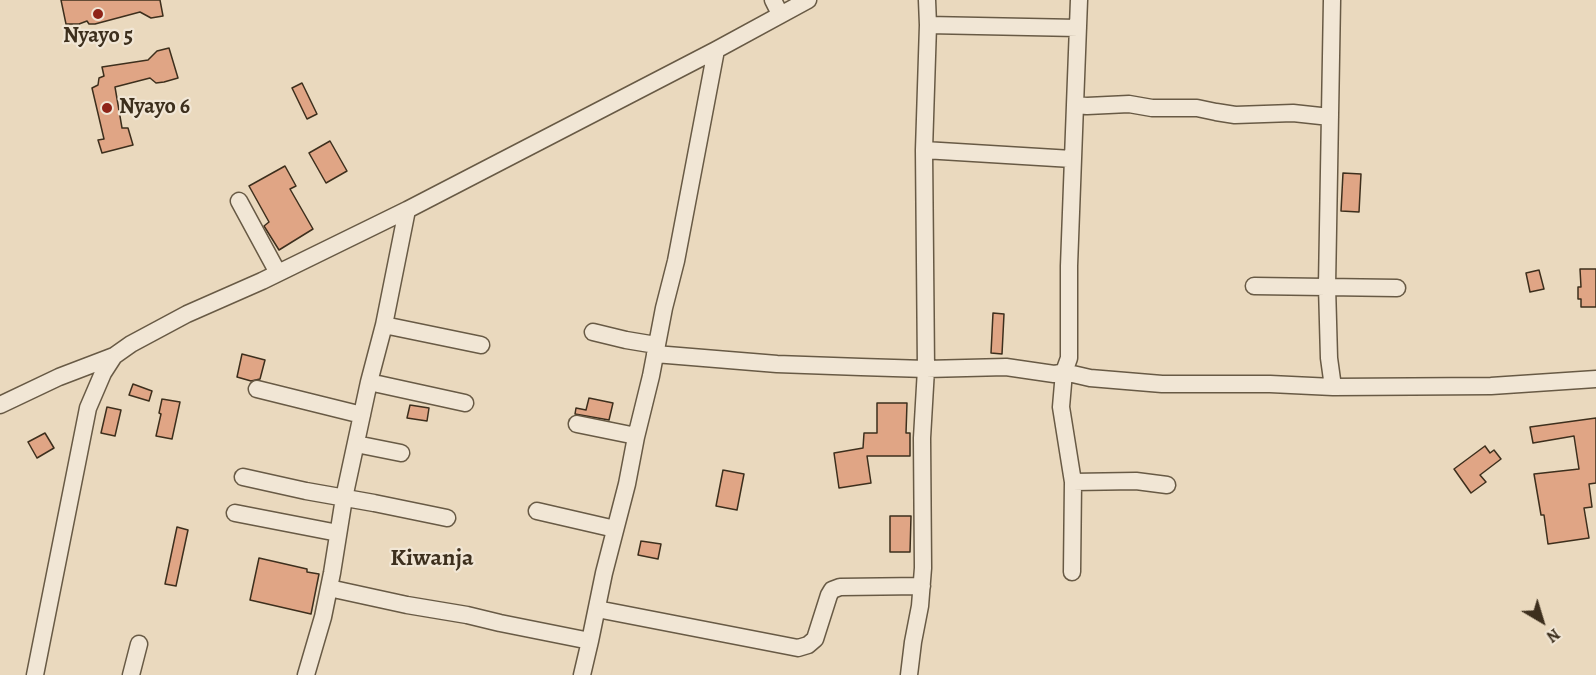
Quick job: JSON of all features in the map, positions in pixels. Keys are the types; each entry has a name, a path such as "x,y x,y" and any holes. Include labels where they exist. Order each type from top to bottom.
{"street":[{"path":"0,405 59,377 114,356 131,344 187,314 278,273 407,210 716,50 777,7 808,0"},
{"path":"909,675 922,586 922,438 926,369 924,150 927,0"},
{"path":"1072,572 1073,482 1060,407 1068,358 1072,159 1079,0"},
{"path":"1332,0 1327,286 1329,358 1333,387"},
{"path":"928,25 1078,28"},
{"path":"582,675 676,261 716,50"},
{"path":"1075,105 1129,104 1152,108 1197,108 1235,114 1293,113 1330,117"},
{"path":"924,150 1072,159"},
{"path":"238,201 278,273"},
{"path":"306,675 323,617 344,498 384,325 407,210"},
{"path":"1254,286 1397,288"},
{"path":"384,325 481,345"},
{"path":"593,332 656,350 777,364 926,369 1006,368 1054,374 1064,372 1090,378 1162,384 1270,384 1333,387 1491,386 1596,378"},
{"path":"35,675 88,408 103,373 114,356"},
{"path":"369,382 465,403"},
{"path":"257,389 362,415"},
{"path":"577,424 636,436"},
{"path":"356,444 401,453"},
{"path":"243,477 447,518"},
{"path":"1073,482 1136,481 1167,485"},
{"path":"537,511 615,529"},
{"path":"235,513 338,533"},
{"path":"597,609 798,648 815,639 832,590 840,587 922,586"},
{"path":"329,588 590,641"},
{"path":"131,675 139,644"}],"building":[{"name":"Nyayo 5","path":"61,0 160,0 163,16 151,18 140,12 95,24 89,24 87,21 79,24 66,24"},
{"name":"Nyayo 6","path":"169,48 178,78 156,83 150,78 115,87 122,128 128,128 133,145 102,153 98,140 104,139 92,88 98,85 99,78 104,76 102,67 148,60 157,51"},
{"path":"302,83 317,114 307,119 292,88"},
{"path":"330,141 347,171 326,183 309,153"},
{"path":"285,166 296,186 290,189 313,229 279,250 264,226 269,222 249,186"},
{"path":"1343,173 1361,174 1359,212 1341,211"},
{"path":"1580,269 1596,269 1596,307 1581,307 1581,299 1578,299 1578,287 1581,287"},
{"path":"1539,270 1544,289 1530,292 1526,273"},
{"path":"993,313 1004,314 1002,354 991,353"},
{"path":"242,354 265,360 260,379 251,381 237,377"},
{"path":"133,384 152,391 149,401 129,395"},
{"path":"589,398 613,403 609,420 575,414 576,408 586,410"},
{"path":"162,399 180,402 172,439 156,436"},
{"path":"877,403 907,403 906,433 910,433 910,456 867,456 871,483 839,488 834,453 863,448 864,433 877,433"},
{"path":"410,405 429,408 427,421 407,418"},
{"path":"107,407 121,410 115,436 101,433"},
{"path":"1596,418 1596,483 1589,484 1592,507 1584,508 1589,538 1548,544 1534,474 1579,469 1574,436 1533,443 1530,427"},
{"path":"45,433 54,448 37,458 28,442"},
{"path":"1485,446 1490,453 1494,450 1501,459 1480,475 1486,482 1471,493 1454,469"},
{"path":"723,470 744,474 737,510 716,506"},
{"path":"890,516 911,516 910,552 890,552"},
{"path":"177,527 188,530 176,586 165,584"},
{"path":"641,541 661,544 658,559 638,555"},
{"path":"259,558 319,574 311,614 250,600"}],"place":[{"name":"Nyayo 5","path":"98,14"},
{"name":"Nyayo 6","path":"107,108"}],"district":[{"name":"Kiwanja","path":"432,559"}]}
